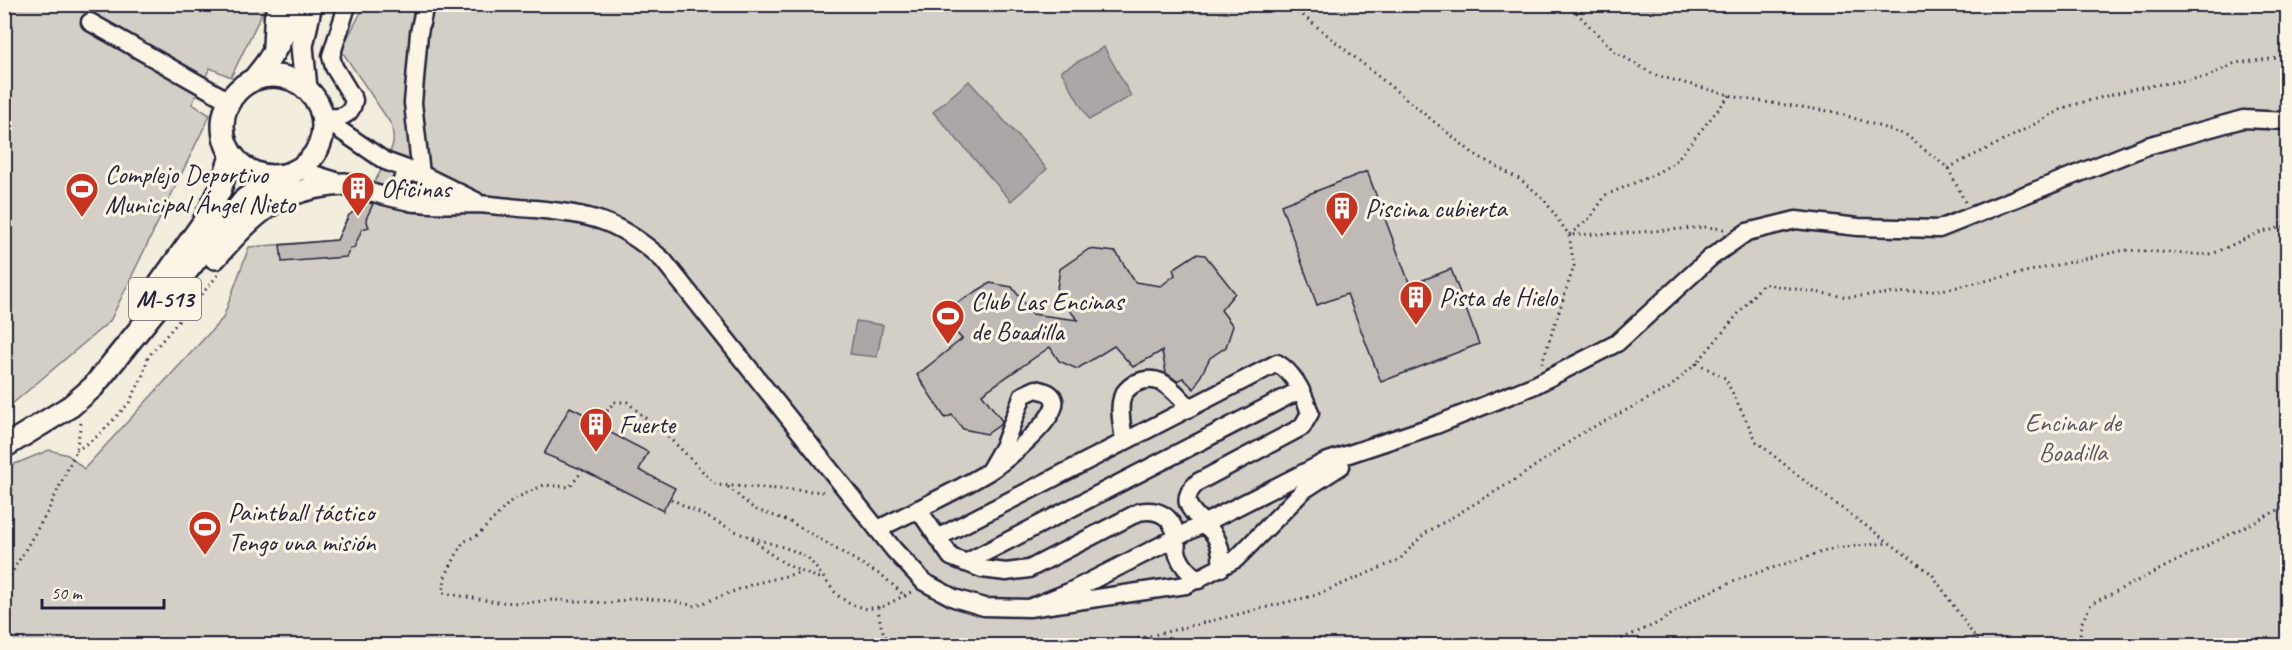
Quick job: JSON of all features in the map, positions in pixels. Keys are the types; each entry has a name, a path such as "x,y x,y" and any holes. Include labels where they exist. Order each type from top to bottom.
{"main road":[{"path":"254,80 283,39 296,4"},
{"path":"306,89 302,46 311,4"},
{"path":"294,172 278,177 258,174 240,165 231,156 222,129 223,114 229,101 240,88 254,80 268,76 282,77 295,81 306,89 313,96 323,115"},
{"name":"M-513","path":"4,447 71,406 93,387 245,199 265,185 294,172 312,156 321,139 323,115"},
{"name":"M-513","path":"38,426 110,352 168,273 203,223 220,190 231,156"},
{"path":"93,387 156,325 232,239 265,207 287,195 327,185 345,184"}],"street":[{"path":"271,59 273,16 279,4"},
{"path":"421,174 413,103 419,33 425,4"},
{"path":"323,115 340,118 347,115 353,108 354,100 334,67 331,56 346,9"},
{"path":"90,22 229,101"},
{"path":"1029,608 1069,592 1325,462 1436,425 1535,385 1617,343 1710,258 1747,232 1796,220 1858,227 1939,230 2147,146 2288,108"},
{"path":"323,115 385,161 421,174 482,204"},
{"path":"2243,119 2288,121"},
{"path":"294,172 322,175 366,192 413,203 482,204 581,214 614,225 640,239 663,260 847,488 878,530 924,582 954,598 984,607 1029,608 1186,585 1199,580 1236,559 1304,490 1328,473 1384,443"},
{"path":"413,203 401,193 401,182 408,174 421,174"},
{"path":"937,538 1276,363 1288,369 1310,413 1302,427 1198,482 1190,489 1187,497 1188,506 1218,542 1221,551 1221,568"},
{"path":"1124,441 1122,397 1130,386 1145,379 1155,379 1171,388 1189,407"},
{"path":"878,530 989,471 1034,435 1054,411 1054,400 1049,392 1036,389 1023,394 1004,445 989,471"},
{"path":"965,563 1300,390"},
{"path":"918,509 951,557 982,569 1006,572 1029,569 1139,512 1152,510 1162,513 1168,520 1176,537 1181,562 1199,580"}],"path":[{"path":"1289,4 1474,154 1521,180 1543,198 1569,235 1574,266 1535,385"},
{"path":"1568,4 1615,51 1655,75 1744,99 1835,112 1906,135 1948,168 1972,216"},
{"path":"1948,168 2066,107 2136,88 2207,77 2235,63 2288,57"},
{"path":"1569,235 1590,218 1606,195 1651,176 1674,163 1730,95"},
{"path":"1109,645 1316,596 1399,560 1424,534 1518,478 1582,433 1669,388 1697,363 1763,284 1847,297 1948,290 2125,250 2210,255 2258,233 2288,226"},
{"path":"1569,235 1707,227 1747,232"},
{"path":"76,451 99,435 129,403 142,378 148,357 224,268"},
{"path":"1697,363 1725,378 1757,442 1806,482 1932,574 1976,639 1984,645"},
{"path":"599,427 604,415 614,402 627,402 679,447 716,484 826,492 847,488"},
{"path":"5,584 48,511 76,451 81,423 71,406"},
{"path":"583,470 570,487 544,485 512,500 483,530 463,542 445,577 443,593 496,602 524,603 553,600 610,603 636,597 673,600 695,606 753,584 802,572"},
{"path":"727,486 754,509 789,521 884,577 906,597"},
{"path":"671,499 751,537 792,550 809,559 837,595 850,604 867,609 878,607 906,597 924,582"},
{"path":"2079,645 2081,624 2091,604 2288,505"},
{"path":"751,537 770,555 794,570 822,578"},
{"path":"1605,645 1658,623 1700,596 1748,576 1835,548 1889,542"},
{"path":"878,607 881,629 895,645"},
{"path":"46,645 78,642 91,645"}],"green space":[{"name":"Complejo Deportivo Municipal Ángel Nieto","path":"4,5 266,5 231,77 210,68 192,104 210,115 110,321 5,410"},
{"name":"Club Las Encinas de Boadilla","path":"365,5 2287,5 2287,645 5,646 5,468 49,450 68,455 84,469 223,318 249,247 337,240 346,220 381,171 393,143 391,124 341,50"}],"shaded area":[{"path":"1104,47 1131,96 1089,120 1061,71"},
{"path":"969,81 1047,169 1011,201 933,112"},
{"path":"856,321 883,325 877,357 850,354"}],"building":[{"path":"1367,171 1410,285 1451,269 1479,344 1381,382 1347,294 1317,305 1281,205"},
{"name":"Oficinas","path":"362,200 373,204 366,219 369,227 362,229 354,248 351,248 346,257 282,262 280,245 337,240 349,215 355,211"},
{"path":"1089,249 1116,252 1135,282 1161,286 1175,275 1173,269 1196,254 1205,255 1235,293 1221,310 1233,326 1226,347 1210,358 1194,389 1183,378 1177,381 1166,373 1162,351 1133,367 1114,346 1077,369 1059,361 1050,347 982,394 1002,421 987,434 963,429 952,415 945,418 917,375 962,339 951,327 955,304 990,283 1012,287 1032,314 1078,320 1056,295 1060,269"},
{"name":"Fuerte","path":"570,407 586,415 584,419 648,452 639,470 675,488 663,511 583,470 544,454"}],"place":[{"name":"Oficinas","path":"358,217"},
{"name":"Complejo Deportivo Municipal Ángel Nieto","path":"82,218"},
{"name":"Piscina cubierta","path":"1342,237"},
{"name":"Pista de Hielo","path":"1416,326"},
{"name":"Club Las Encinas de Boadilla","path":"948,345"},
{"name":"Fuerte","path":"596,453"},
{"name":"Paintball táctico Tengo una misión","path":"205,556"}],"park label":[{"name":"Encinar de Boadilla","path":"2073,436"}]}
